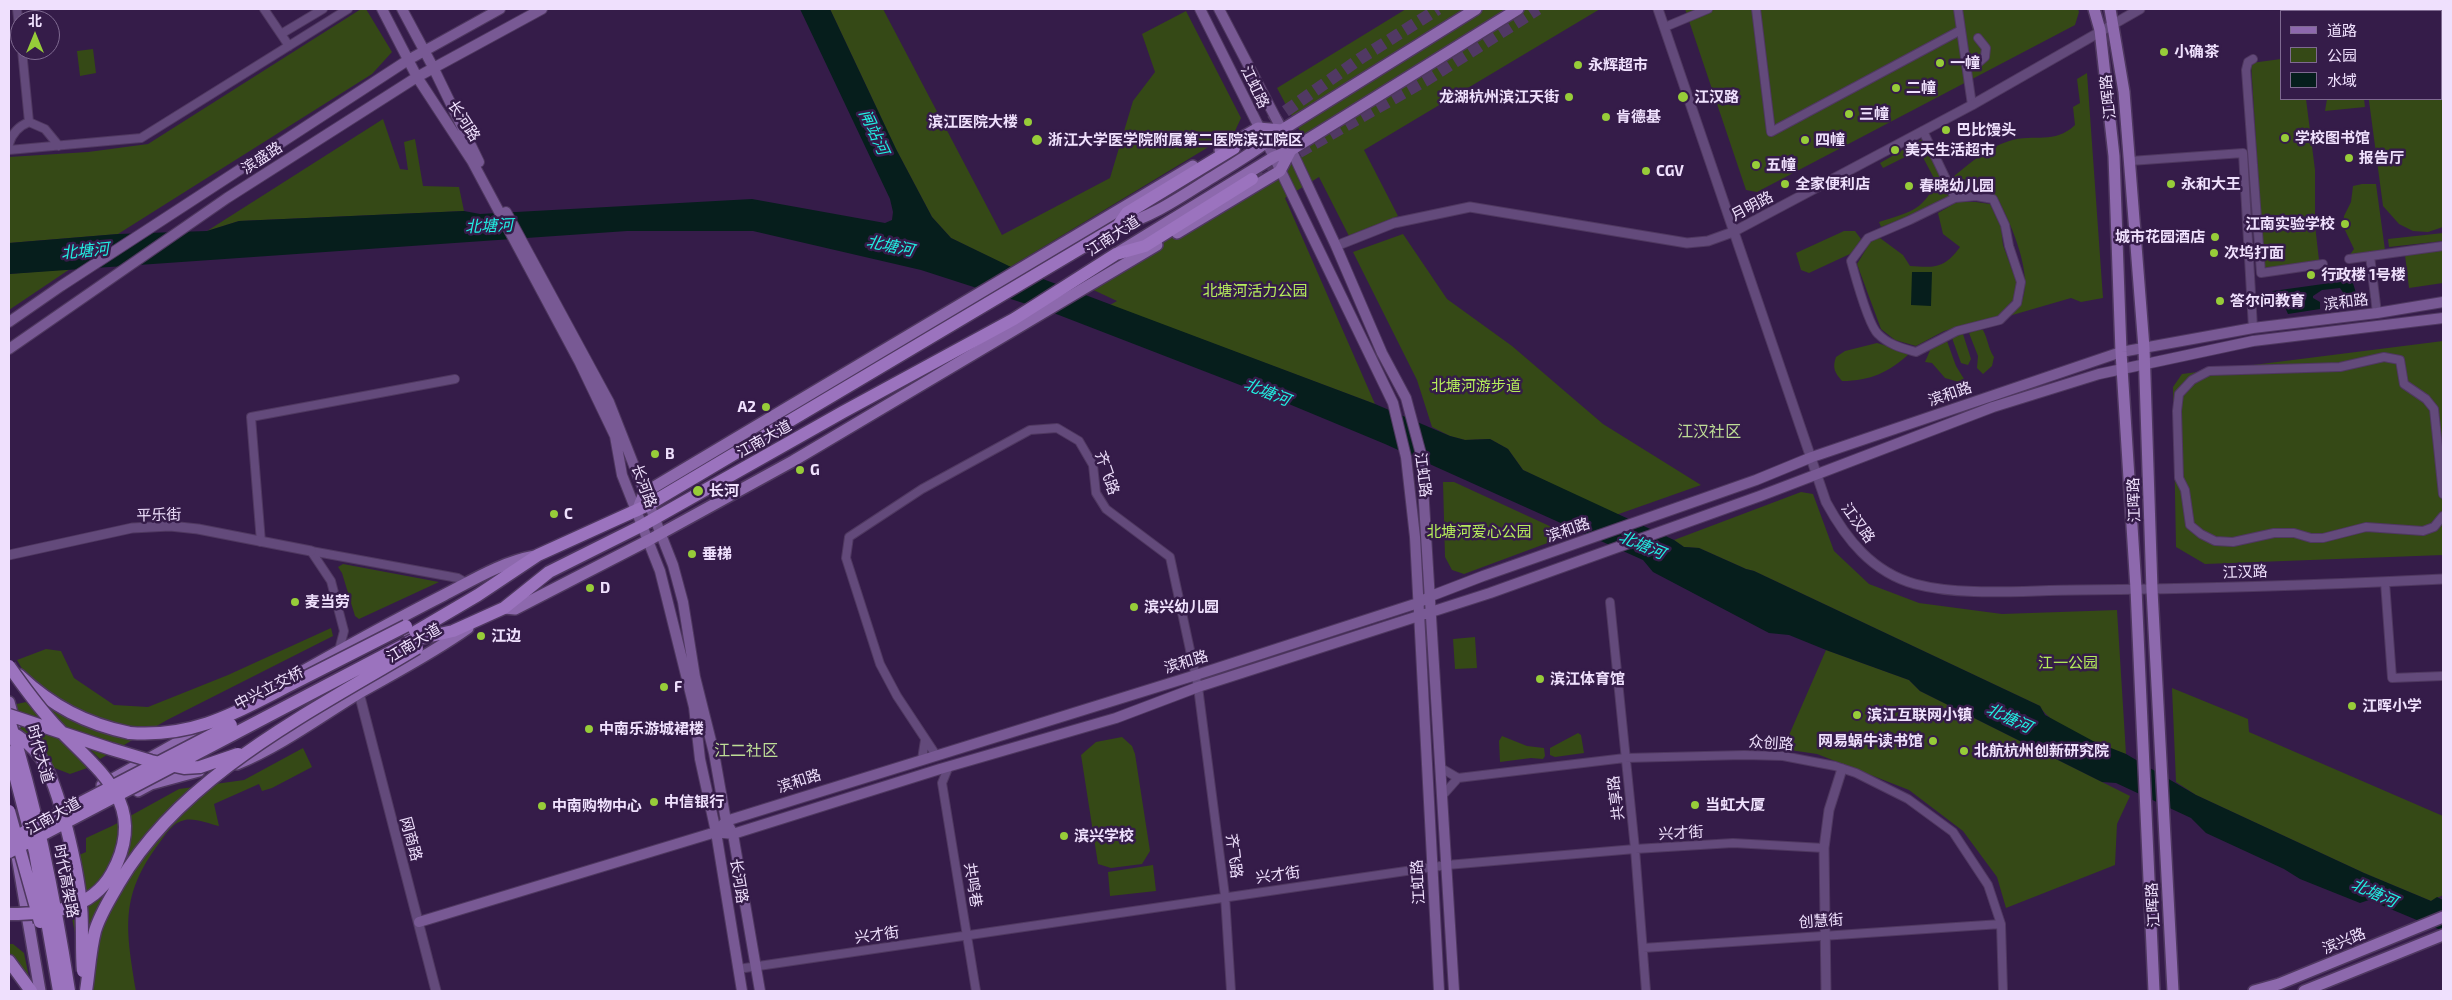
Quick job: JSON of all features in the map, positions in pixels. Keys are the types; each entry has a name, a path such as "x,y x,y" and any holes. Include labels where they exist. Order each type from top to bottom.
{"highway":[{"path":"1118,226 1127,213 1234,148"},
{"path":"1116,254 1145,246 1252,179"},
{"name":"江南大道","path":"538,555 637,511 646,499 753,435 930,339 1118,226"},
{"name":"江南大道","path":"479,620 504,608 549,572 643,525 779,450 843,412 1014,320 1116,254"},
{"name":"中兴立交桥","path":"11,855 412,637 538,555"},
{"path":"9,666 51,702 88,722 130,733 158,735 208,724 412,637 453,631 479,620"},
{"path":"85,991 95,931 106,904 127,869 172,814 198,789 412,637"},
{"name":"中兴立交桥","path":"12,837 412,637"},
{"path":"9,666 27,693 53,724 108,779 118,797 125,820 122,850 116,866 107,882 96,893 72,908 58,912 9,914"},
{"path":"9,715 42,728 111,749 151,761 184,768 208,765 258,745"},
{"name":"时代高架路","path":"9,720 23,764 46,856 71,991"},
{"path":"9,731 29,745 41,758 52,782 81,904 85,991"},
{"name":"时代高架路","path":"9,752 35,852 59,991"},
{"path":"9,811 59,991"},
{"path":"9,961 32,991"}],"main road":[{"name":"长河路","path":"382,9 417,77 475,161"},
{"name":"长河路","path":"402,9 433,67 475,161 543,287 609,402 622,430 646,499 661,532 673,565 683,602 695,677 714,753 726,821 733,834 760,991"},
{"name":"滨盛路","path":"9,322 188,202 408,60 500,9"},
{"name":"滨盛路","path":"9,349 227,198 433,67 542,9"},
{"name":"江虹路","path":"1200,9 1258,128 1274,156 1393,403 1406,456 1415,537 1439,991"},
{"name":"江虹路","path":"1218,9 1282,130 1336,246 1382,353 1406,398 1421,454 1428,536 1454,991"},
{"name":"江南大道","path":"1118,226 1133,222 1177,199 1267,143 1282,130 1476,9"},
{"name":"江南大道","path":"1116,254 1274,156 1291,150 1518,9"},
{"name":"江晖路","path":"2094,9 2100,30 2114,156 2121,352 2138,621 2154,991"},
{"name":"江晖路","path":"2110,9 2114,24 2130,161 2144,348 2152,590 2173,991"},
{"path":"753,435 921,328 1258,128 1282,130"},
{"path":"504,608 515,609 649,540 786,465 1280,171 1291,150"},
{"name":"长河路","path":"543,287 615,436 622,475 660,571 694,708 700,759 716,832 742,991"},
{"name":"滨和路","path":"726,821 936,754 1196,675 1418,603 1483,576 1756,480 1812,457 2121,352 2253,328 2377,313 2443,302"},
{"name":"滨和路","path":"419,922 716,832 733,834 928,772 1116,718 1198,687 1490,593 1760,496 1994,407 2122,368 2145,365 2253,341 2443,318"},
{"path":"779,450 786,465"},
{"name":"江南大道","path":"12,837 339,650 514,560 538,555"},
{"name":"江南大道","path":"11,855 151,784 191,772 232,766 268,751 359,694 438,650 479,620"},
{"name":"时代大道","path":"9,702 51,859 71,991"},
{"path":"84,796 78,809 91,814"},
{"path":"716,832 726,821"},
{"path":"9,825 12,837 11,855 40,991"},
{"name":"滨兴路","path":"2254,991 2279,984 2443,917"},
{"path":"2304,991 2443,935"}],"street":[{"path":"264,9 289,46"},
{"path":"281,34 323,9"},
{"path":"9,150 140,138 348,9"},
{"name":"江汉路","path":"1658,9 1826,502 1838,525 1854,546 1874,564 1914,584 1940,589 2152,590 2443,579"},
{"path":"1665,27 1708,9"},
{"path":"1756,9 1771,132 1961,30"},
{"path":"1958,9 1972,105"},
{"name":"月明路","path":"1336,246 1394,224 1470,207 1687,243 1708,241 1733,232 1972,105 2100,30 2140,9"},
{"path":"1966,64 1978,62 1985,57 1986,48 1978,38"},
{"path":"2253,59 2248,62 2246,70 2261,273 2323,264"},
{"path":"23,60 29,122"},
{"path":"29,122 45,129 59,146"},
{"path":"9,144 11,138 21,126 29,122"},
{"path":"1923,131 1956,198"},
{"path":"2130,161 2243,153 2253,328"},
{"path":"1976,196 1993,199 2005,225 2009,246 2021,282 2017,303 2000,320 1957,331 1916,352 1889,343 1876,333 1851,261 1868,238 1956,198 1976,196"},
{"path":"2349,259 2443,246"},
{"path":"2370,256 2377,313"},
{"path":"2443,494 2434,409 2426,399 2404,384 2400,360 2384,357 2340,367 2208,371 2192,380 2179,394 2179,478 2185,490 2190,525 2201,534 2215,541 2233,542 2274,533 2294,533 2311,538 2323,538 2366,527 2423,531 2434,527 2443,516"},
{"path":"261,542 250,417 455,379"},
{"name":"齐飞路","path":"936,754 896,696 880,664 846,558 849,536 922,489 1030,430 1057,428 1079,440 1092,465 1096,493 1106,509 1170,557 1198,687 1225,896 1231,991"},
{"name":"平乐街","path":"9,555 150,526 187,528 311,551"},
{"path":"311,551 451,577 468,583"},
{"path":"311,551 331,581 344,631 339,650"},
{"path":"451,577 452,591"},
{"path":"2385,582 2392,678 2443,676"},
{"name":"共享路","path":"1610,602 1635,849 1646,991"},
{"path":"344,631 357,636 367,635"},
{"name":"网商路","path":"359,694 436,991"},
{"path":"922,759 925,740"},
{"name":"众创路","path":"1458,778 1625,758 1784,756 1842,768 1908,799 1953,832 1988,885 2001,924 2003,991"},
{"path":"928,772 942,782 949,766"},
{"path":"1441,768 1458,778 1443,794"},
{"path":"1826,991 1823,935 1824,848 1829,810 1842,768"},
{"name":"共鸣巷","path":"942,782 976,991"},
{"name":"兴才街","path":"738,969 1225,896 1447,865 1635,849 1752,843 1824,848"},
{"name":"创慧街","path":"1642,948 2001,924"}],"green space":[{"path":"361,9 366,9 392,52 372,74 118,234 9,243 9,157 88,152 148,144"},
{"path":"830,9 883,9 1002,235 1110,178 1133,101 1155,72 1142,34 1186,11 1241,118 1235,131 1010,267 951,238 932,217 896,149"},
{"name":"北塘河活力公园","path":"1406,9 1600,9 1364,150 1398,216 1349,236 1319,177 1285,198 1375,404 1110,305 1117,301 1087,287 1310,150 1277,88"},
{"path":"1685,9 2078,9 2079,12 2075,25 1757,192 1746,190"},
{"path":"93,49 96,73 80,76 77,51"},
{"path":"2280,59 2280,100 2306,100 2315,170 2315,225 2319,260 2264,269 2251,63"},
{"path":"2087,73 2103,298 2081,302 2071,298 2009,316 2019,306 2024,294 2025,280 2014,235 1997,197 1982,192 1960,192 1953,177 1979,156 2001,144 2018,139 2052,137 2067,131 2075,125 2073,107 2080,103 2077,79"},
{"path":"2442,74 2443,227 2428,232 2413,231 2399,224 2383,206 2369,100 2442,100"},
{"path":"2327,100 2364,100 2365,107 2325,111"},
{"path":"383,119 400,169 408,170 404,142 415,139 423,186 459,187 464,211 239,221 207,231"},
{"path":"1922,139 1951,196 1914,215 1881,227 1879,222 1907,213 1920,205 1931,192 1936,182 1919,150 1883,168 1880,163"},
{"path":"2376,184 2385,250 2349,256 2354,249 2343,226 2344,216 2351,202 2353,186"},
{"path":"1957,202 1990,204 2001,227 2003,245 2017,283 2013,300 1997,317 1944,331 1916,346 1895,340 1881,329 1857,264 1871,241 1880,238 1903,255 1910,266 1926,267 1944,263 1960,247 1943,234 1938,213"},
{"path":"1844,231 1855,231 1861,239 1852,253 1809,273 1801,270 1796,253"},
{"path":"2443,233 2443,241 2389,247 2388,239"},
{"name":"北塘河游步道","path":"1403,234 1447,299 1512,346 1603,424 1701,485 1616,515 1523,470 1508,449 1490,439 1465,440 1450,436 1432,427 1417,380 1353,252"},
{"path":"2443,250 2443,283 2409,288 2405,255"},
{"path":"70,269 9,310 9,274"},
{"path":"1979,329 1983,330 1994,357 1992,366 1983,374 1977,368 1978,356 1969,333"},
{"path":"1957,334 1963,334 1971,359 1968,365 1961,363 1952,338"},
{"path":"1947,341 1956,366 1964,379 1959,382 1945,378 1932,363 1925,362 1931,348"},
{"path":"2443,341 2443,555 2205,564 2176,547 2173,387 2182,374"},
{"path":"1877,343 1910,353 1895,365 1879,374 1852,381 1842,381 1835,370 1836,357 1845,351"},
{"name":"北塘河爱心公园","path":"1443,482 1454,482 1569,535 1464,574 1452,570 1445,557"},
{"name":"江一公园","path":"1801,492 1813,494 1834,551 1869,584 1919,603 2002,614 2117,610 2126,754 2066,728 2054,721 2040,706 1754,571 1699,548 1684,547 1674,540"},
{"path":"343,564 439,582 359,619 355,616 342,573 338,567"},
{"path":"331,628 333,636 167,720 100,759 42,704 17,660 46,649 61,651 74,678 114,705 148,707 228,675"},
{"path":"1475,637 1477,668 1455,669 1453,639"},
{"path":"1826,650 1909,680 1920,691 2130,796 2117,824 2115,865 2006,908 1997,877 1963,831 1909,790 1817,754 1783,749"},
{"path":"2172,688 2248,719 2249,732 2443,816 2443,895 2431,901 2364,873 2196,795 2176,782"},
{"path":"26,702 90,767 70,774 47,765 20,733 12,705"},
{"path":"1578,733 1581,735 1584,753 1555,757 1550,755 1550,748"},
{"path":"1502,736 1527,746 1544,748 1545,756 1543,759 1531,758 1500,762 1499,741"},
{"path":"1122,737 1132,746 1135,754 1150,851 1142,864 1111,868 1098,864 1081,755 1096,742"},
{"path":"303,748 312,767 272,788 262,791 259,784 214,804 219,826 198,820 189,820 181,821 171,828 147,861 132,897 128,931 136,991 90,991 76,939 70,904 68,886 69,851 79,855 86,852 86,838 112,826 179,789 244,780"},
{"path":"1153,865 1156,891 1110,896 1108,872"},
{"path":"9,944 13,944 24,953 30,982 9,953"}],"water":[{"path":"800,9 830,9 896,149 932,217 951,238 1011,267 1375,404 1450,436 1465,440 1490,439 1508,449 1523,470 1674,540 1684,547 1699,548 1754,571 2040,706 2045,715 2093,741 2126,754 2196,795 2364,873 2431,901 2437,897 2443,900 2443,931 2369,900 2360,903 2300,879 2284,869 2206,833 2191,818 2116,783 2102,782 1920,691 1909,680 1789,635 1769,633 1653,572 1643,560 1385,444 1284,402 1051,312 921,270 753,231 627,231 9,274 9,243 118,234 207,231 239,221 464,211 480,214 752,199 885,223 892,220 893,212 890,199"},
{"path":"1912,272 1932,272 1931,306 1911,305"},
{"path":"2352,280 2356,293 2354,296 2346,297 2340,288 2322,290 2313,296 2313,298 2320,302 2320,309 2288,314 2284,305 2273,304 2270,294 2273,291"}],"tunnel":[{"path":"1256,132 1361,58 1438,9"},
{"path":"1252,179 1428,79 1538,9"}],"place":[{"name":"小确茶","path":"2164,52"},
{"name":"一幢","path":"1940,63"},
{"name":"永辉超市","path":"1578,65"},
{"name":"二幢","path":"1896,88"},
{"name":"龙湖杭州滨江天街","path":"1569,97"},
{"name":"江汉路","path":"1683,97"},
{"name":"三幢","path":"1849,114"},
{"name":"肯德基","path":"1606,117"},
{"name":"滨江医院大楼","path":"1028,122"},
{"name":"巴比馒头","path":"1946,130"},
{"name":"学校图书馆","path":"2285,138"},
{"name":"浙江大学医学院附属第二医院滨江院区","path":"1037,140"},
{"name":"四幢","path":"1805,140"},
{"name":"美天生活超市","path":"1895,150"},
{"name":"报告厅","path":"2349,158"},
{"name":"五幢","path":"1756,165"},
{"name":"CGV","path":"1646,171"},
{"name":"全家便利店","path":"1785,184"},
{"name":"永和大王","path":"2171,184"},
{"name":"春晓幼儿园","path":"1909,186"},
{"name":"江南实验学校","path":"2345,224"},
{"name":"城市花园酒店","path":"2215,237"},
{"name":"次坞打面","path":"2214,253"},
{"name":"行政楼 1号楼","path":"2311,275"},
{"name":"答尔问教育","path":"2220,301"},
{"name":"A2","path":"766,407"},
{"name":"B","path":"655,454"},
{"name":"G","path":"800,470"},
{"name":"长河","path":"698,491"},
{"name":"C","path":"554,514"},
{"name":"垂梯","path":"692,554"},
{"name":"D","path":"590,588"},
{"name":"麦当劳","path":"295,602"},
{"name":"滨兴幼儿园","path":"1134,607"},
{"name":"江边","path":"481,636"},
{"name":"滨江体育馆","path":"1540,679"},
{"name":"F","path":"664,687"},
{"name":"江晖小学","path":"2352,706"},
{"name":"滨江互联网小镇","path":"1857,715"},
{"name":"中南乐游城裙楼","path":"589,729"},
{"name":"网易蜗牛读书馆","path":"1933,741"},
{"name":"北航杭州创新研究院","path":"1964,751"},
{"name":"中信银行","path":"654,802"},
{"name":"当虹大厦","path":"1695,805"},
{"name":"中南购物中心","path":"542,806"},
{"name":"滨兴学校","path":"1064,836"}],"district":[{"name":"江汉社区","path":"1709,432"},
{"name":"江二社区","path":"746,751"}],"water label":[{"name":"闸站河","path":"874,132"},
{"name":"北塘河","path":"489,226"},
{"name":"北塘河","path":"890,246"},
{"name":"北塘河","path":"85,251"},
{"name":"北塘河","path":"1267,392"},
{"name":"北塘河","path":"1642,545"},
{"name":"北塘河","path":"2009,718"},
{"name":"北塘河","path":"2374,893"}]}
